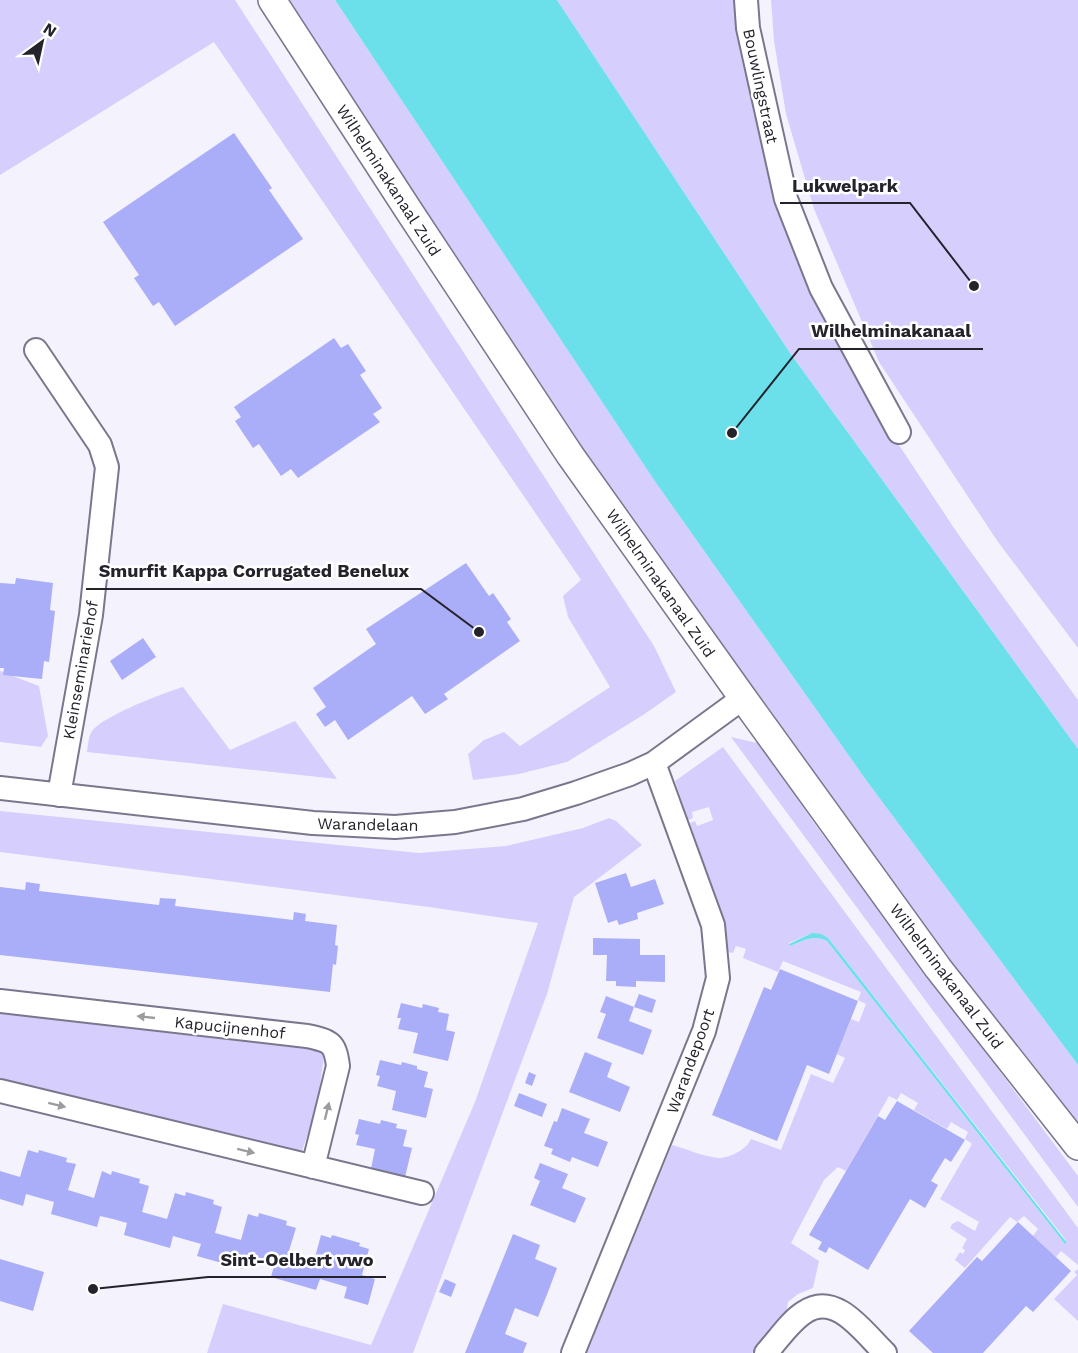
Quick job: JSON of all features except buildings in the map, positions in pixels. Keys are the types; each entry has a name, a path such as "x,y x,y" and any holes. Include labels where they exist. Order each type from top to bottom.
{"street":[{"name":"Wilhelminakanaal Zuid","path":"272,0 570,455 742,698 938,968 1078,1146"},
{"name":"Bouwlingstraat","path":"746,0 748,28 786,199 821,288 899,432"},
{"name":"Kleinseminariehof","path":"36,350 100,445 107,467 92,615 59,795"},
{"name":"Warandelaan","path":"0,788 313,823 395,827 455,822 523,809 576,793 654,763 742,698"},
{"name":"Warandepoort","path":"573,1353 704,1031 718,978 713,925 654,763"},
{"name":"Kapucijnenhof","path":"0,1001 307,1035 327,1040 336,1050 338,1066 313,1167"},
{"path":"0,1091 422,1193"},
{"path":"766,1353 798,1318 819,1305 830,1306 844,1313 885,1353"}],"shaded area":[{"path":"0,0 235,0 654,646 676,692 567,762 519,774 473,780 468,754 484,740 504,732 520,746 610,687 568,617 563,596 581,580 214,42 0,175"},
{"path":"286,0 335,0 654,480 866,780 1078,1065 1078,1133 924,927 590,461 536,383"},
{"path":"557,0 738,0 756,112 879,415 958,534 1078,700 1078,749 790,353"},
{"path":"771,0 1078,0 1078,648 998,542 879,362 814,209 786,114 774,41"},
{"path":"0,671 39,686 48,736 41,747 0,742"},
{"path":"183,687 230,750 295,721 337,779 87,752 91,733 106,720 133,706"},
{"path":"731,737 759,742 814,823 1078,1176 1078,1207"},
{"path":"723,747 1078,1228 1078,1265 1061,1251 1056,1257 1033,1236 1038,1229 1024,1216 1017,1222 1010,1217 965,1268 955,1260 960,1252 963,1254 965,1250 962,1248 967,1239 950,1228 952,1224 958,1221 975,1231 979,1222 940,1199 972,1144 965,1139 968,1132 951,1122 947,1129 914,1110 918,1103 901,1093 897,1100 889,1096 846,1171 838,1167 824,1180 791,1243 819,1261 813,1288 798,1294 788,1302 786,1315 752,1353 587,1353 672,1145 701,1155 719,1158 738,1152 751,1139 781,1150 811,1074 833,1083 845,1058 837,1054 851,1019 859,1022 866,1004 858,1000 861,992 783,961 778,972 743,958 746,949 736,946 733,953 727,952 722,917 690,823 695,821 697,826 713,820 709,807 692,812 693,818 688,820 675,781","holes":["812,933 828,938 1062,1235 1067,1243 1065,1244 827,941 813,938 790,946 789,943"]},
{"path":"0,811 419,853 506,846 583,828 609,818 616,821 642,845 574,897 547,994 413,1353 207,1353 223,1304 371,1345 475,1102 538,923 0,852"},
{"path":"0,1009 314,1045 324,1056 317,1106 301,1154 0,1079"},
{"path":"1078,1269 1078,1321 1054,1299 1077,1275 1074,1272"}],"water":[{"path":"335,0 557,0 790,353 1078,749 1078,1065 866,780 654,480"},
{"path":"812,933 828,938 1067,1243 1065,1244 827,941 813,938 790,946 789,944"}],"place":[{"name":"Lukwelpark","path":"974,286"},
{"name":"Wilhelminakanaal","path":"732,433"},
{"name":"Smurfit Kappa Corrugated Benelux","path":"479,632"},
{"name":"Sint-Oelbert vwo","path":"93,1289"}]}
